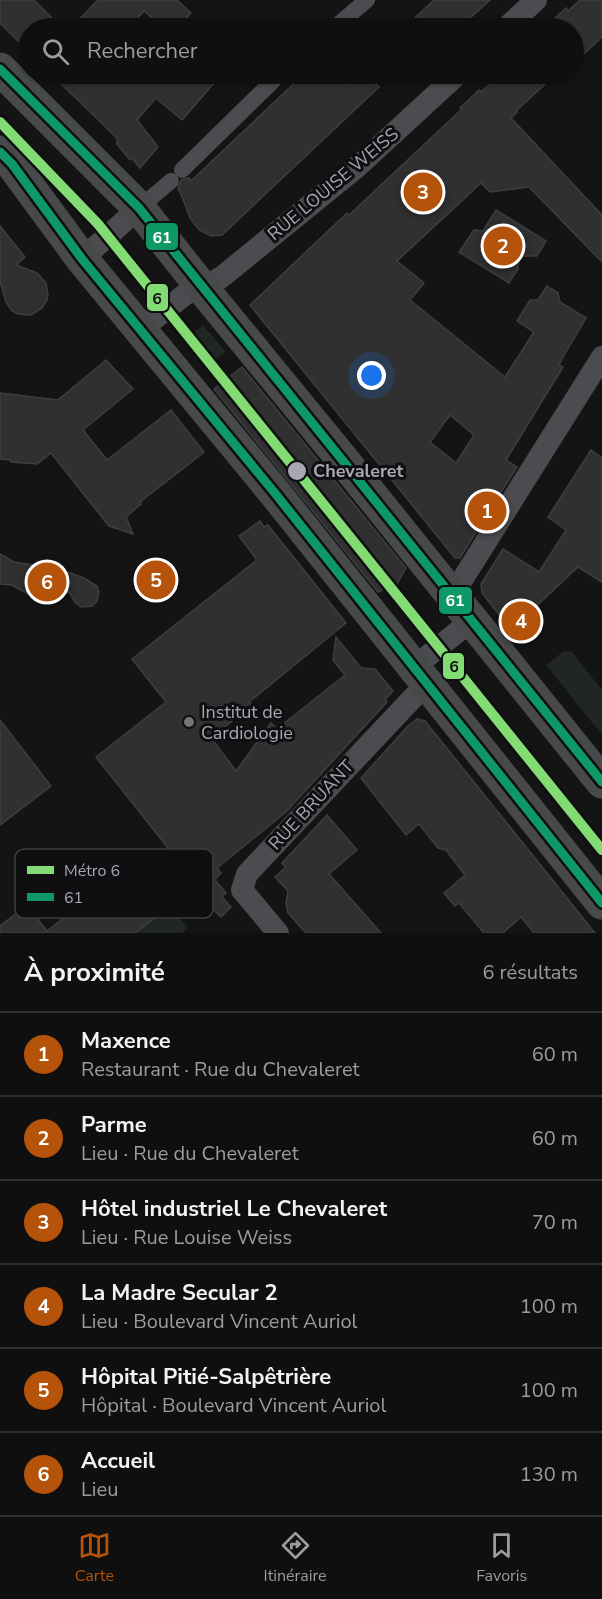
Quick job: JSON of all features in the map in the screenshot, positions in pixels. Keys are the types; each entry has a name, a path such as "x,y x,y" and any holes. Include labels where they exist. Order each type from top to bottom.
{"main road":[{"path":"0,69 140,208 602,782"},
{"path":"0,152 12,164 82,259 274,492 602,903"}],"street":[{"path":"346,18 368,0"},
{"path":"517,18 536,0"},
{"path":"82,259 177,176 270,84"},
{"name":"RUE LOUISE WEISS","path":"140,330 187,293 203,289 357,167 447,84"},
{"path":"420,676 462,608 602,357"},
{"name":"RUE BRUANT","path":"278,933 242,890 246,874 420,676"}],"shaded area":[{"path":"203,325 226,352 206,368 183,341"},
{"path":"564,651 572,652 602,690 602,735 546,665"},
{"path":"154,918 180,918 188,928 182,933 135,933"}],"building":[{"path":"0,0 34,0 52,18 18,18 18,41 0,23"},
{"path":"98,0 177,0 191,13 186,18 152,18 144,11 137,18 81,18"},
{"path":"434,0 490,0 470,18 415,18"},
{"path":"580,0 602,0 602,37 584,54 584,18 556,18 566,8 568,11"},
{"path":"61,84 213,84 182,120 156,98 137,120 158,147 140,168 117,144 117,138"},
{"path":"293,84 376,84 379,87 222,235 211,236 199,230 190,218 178,189 181,180 189,178 191,181"},
{"path":"490,84 545,84 511,118 602,215 602,262 529,187 490,192 481,183 397,261 424,283 410,300 505,377 534,332 517,321 530,300 538,300 547,286 558,293 560,302 586,318 559,365 563,367 506,460 517,467 460,558 455,558 250,305 462,109 460,108 479,90 481,92","holes":["450,415 474,435 456,463 430,442"]},
{"path":"496,210 546,241 537,256 519,256 518,269 509,283 459,252 474,230 483,231"},
{"path":"0,226 25,257 16,265 37,273 46,283 47,300 42,308 31,315 12,311 6,302 0,281"},
{"path":"106,360 133,389 83,430 107,460 171,410 204,452 140,502 141,504 126,517 133,534 109,526 51,453 37,464 0,459 0,393 58,400"},
{"path":"242,367 406,568 397,584 378,592 214,389"},
{"path":"591,450 602,458 602,582 578,567 511,630 482,593 481,584 503,549 539,572 566,530 548,517"},
{"name":"Institut de Cardiologie","path":"260,521 264,527 268,525 346,623 249,702 252,705 211,738 236,771 271,723 277,729 345,675 333,660 336,637 361,668 375,669 393,691 385,700 387,702 286,812 217,868 221,873 215,880 226,893 222,897 231,907 221,917 213,909 213,849 169,849 96,757 166,702 132,659 257,560 239,536"},
{"path":"0,554 14,562 59,569 84,578 97,586 99,592 97,601 92,606 81,607 69,592 56,596 38,597 12,585 0,584"},
{"path":"417,719 425,721 595,933 534,933 521,917 503,933 484,933 459,903 455,906 444,893 465,875 446,850 438,848 419,824 406,835 361,778"},
{"path":"0,720 51,786 0,825"},
{"path":"327,815 357,850 329,874 381,933 306,933 288,913 286,903 288,891 275,877 286,867 282,863"},
{"path":"15,914 15,918 37,918 47,931 64,918 154,918 135,933 0,933 0,926"}],"metro line":[{"name":"6","path":"0,122 98,224 602,850"}],"transit line":[{"name":"61","path":"0,69 139,208 602,782"},
{"name":"61","path":"0,152 12,164 82,259 274,492 602,903"}],"place":[{"name":"Hôtel industriel Le Chevaleret","path":"423,192"},
{"name":"Parme","path":"503,246"},
{"name":"Chevaleret","path":"297,471"},
{"name":"Maxence","path":"487,511"},
{"name":"Hôpital Pitié-Salpêtrière","path":"156,580"},
{"name":"Accueil","path":"47,582"},
{"name":"La Madre Secular 2","path":"521,621"},
{"name":"Institut de Cardiologie","path":"189,722"}]}
